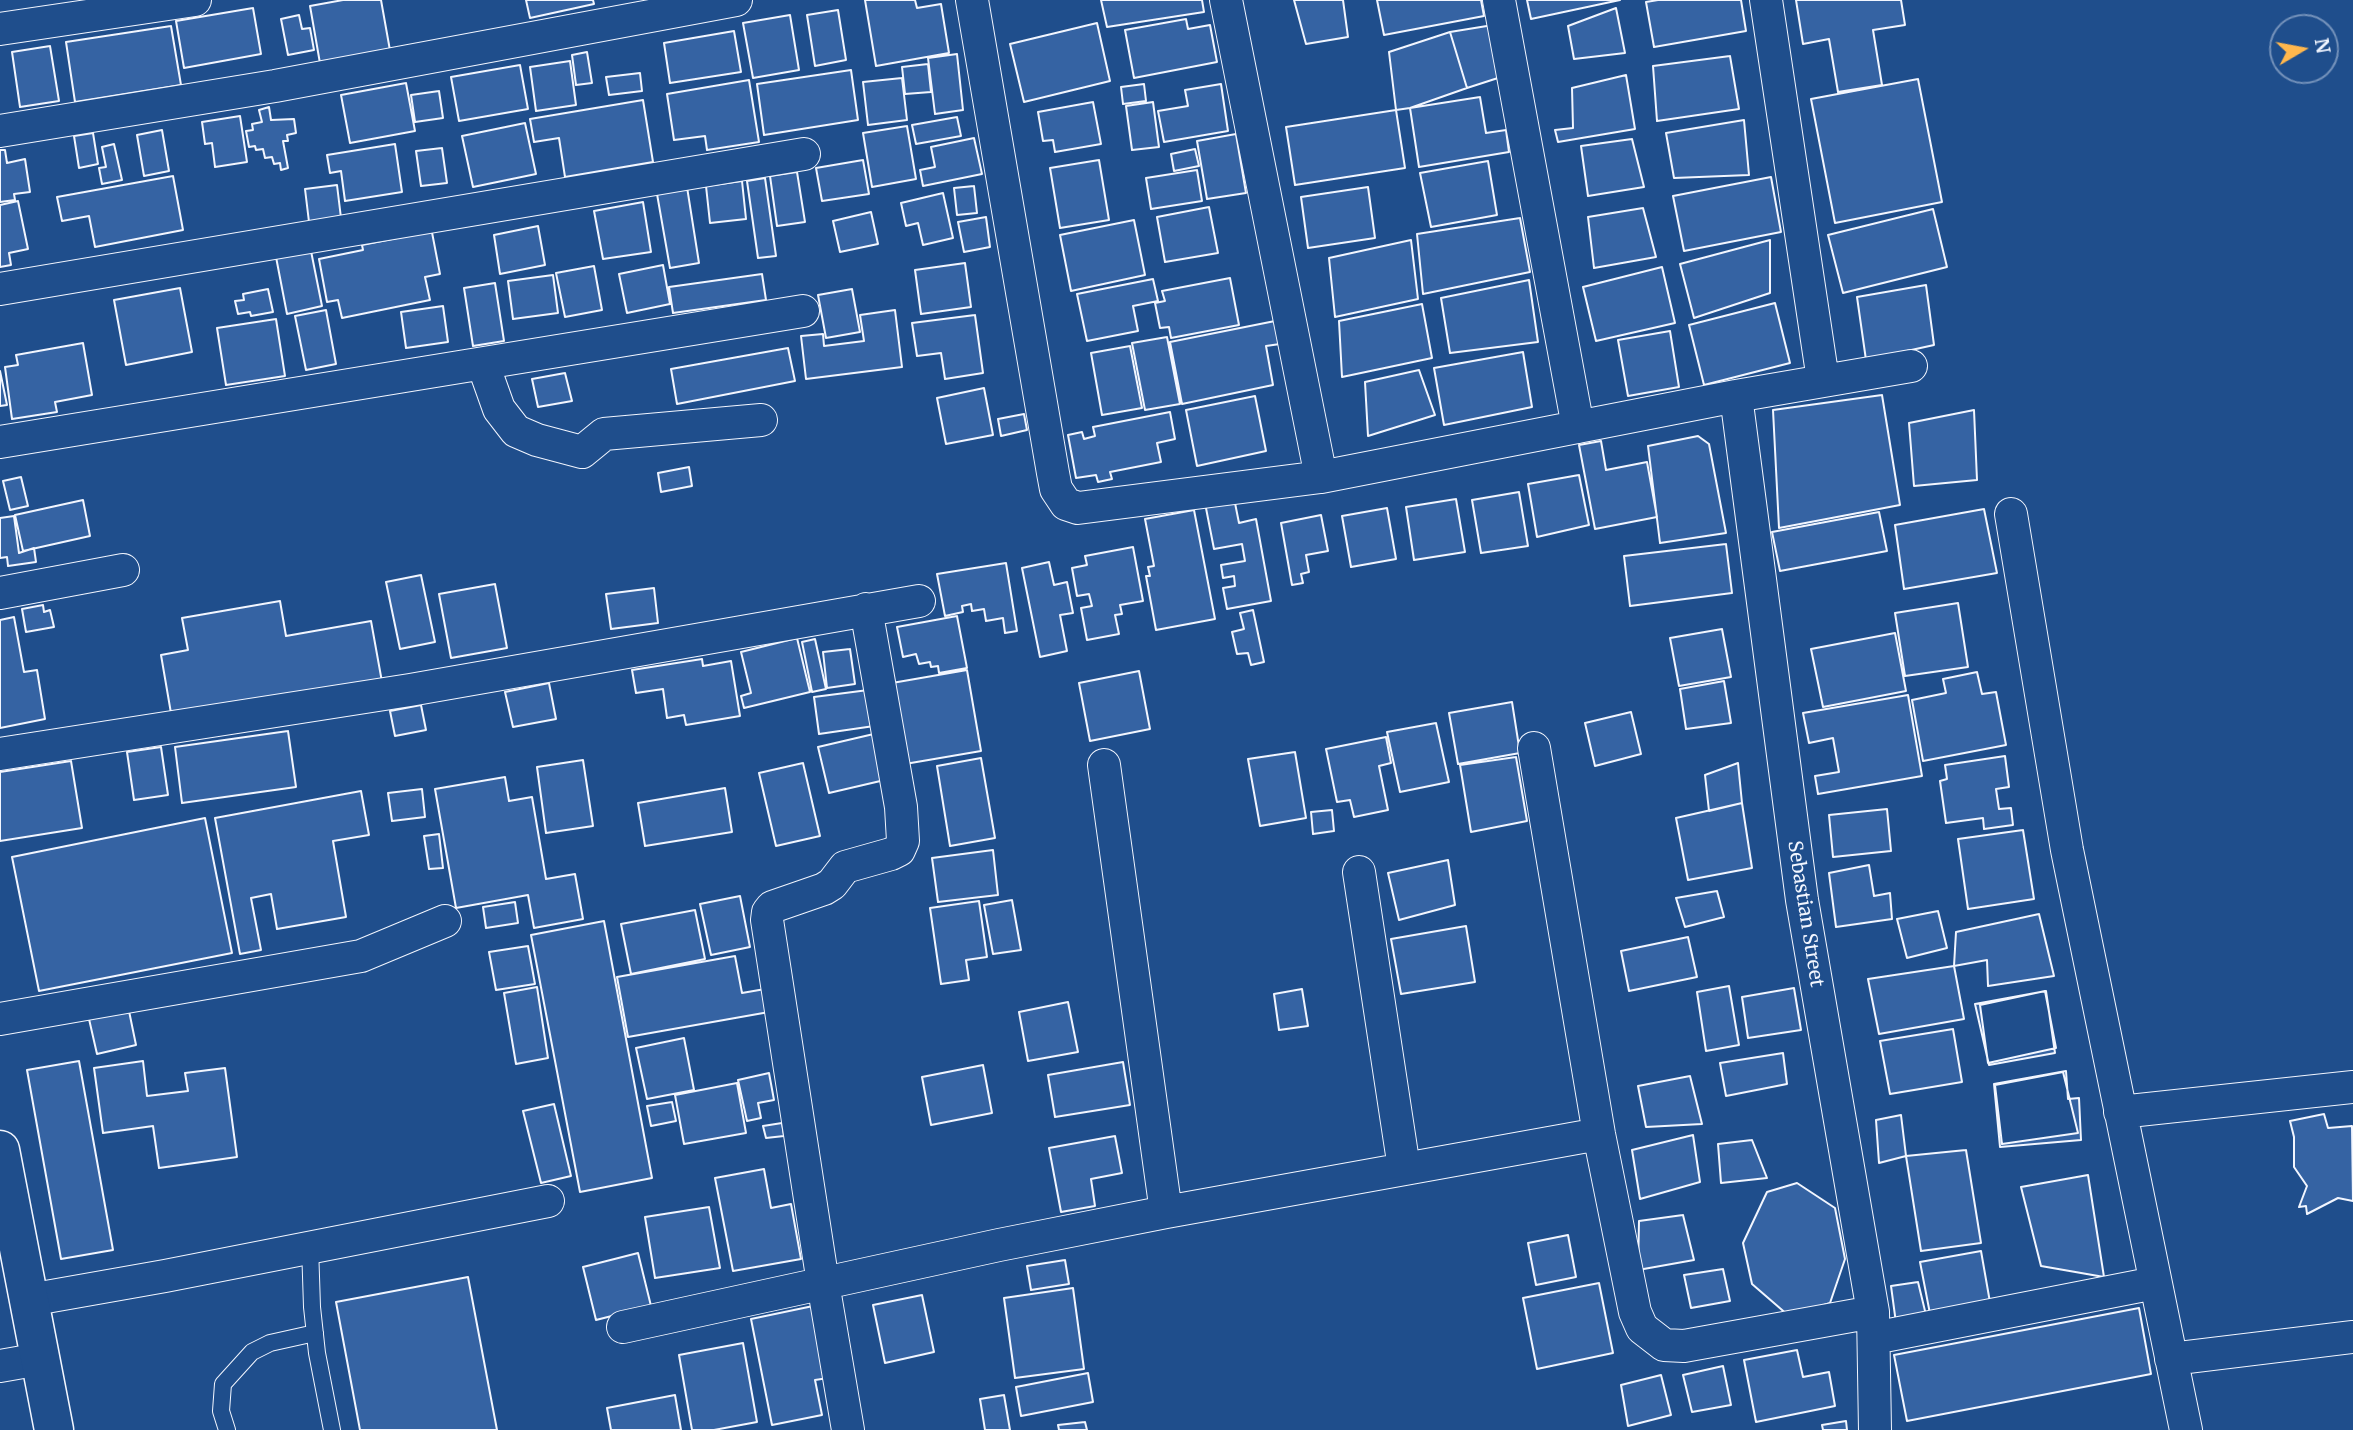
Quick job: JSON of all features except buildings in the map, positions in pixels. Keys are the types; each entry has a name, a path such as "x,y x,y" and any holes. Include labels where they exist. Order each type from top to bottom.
{"street":[{"path":"17,18 195,0"},
{"path":"0,131 275,86 736,0"},
{"path":"972,0 1053,473 1056,489 1066,504 1079,508 1321,477 1736,396 1911,366"},
{"path":"1226,0 1321,477"},
{"path":"1499,0 1578,428"},
{"path":"1766,0 1823,380"},
{"path":"0,289 804,154"},
{"path":"0,442 803,311"},
{"path":"483,364 499,410 516,431 537,440 582,452 604,434 761,420"},
{"name":"Sebastian Street","path":"1736,396 1802,900 1874,1325 1875,1430"},
{"path":"2011,514 2067,850 2186,1430"},
{"path":"0,593 124,570"},
{"path":"0,754 410,690 919,601"},
{"path":"848,1430 767,920 772,907 824,889 832,884 845,867 899,850 903,841 901,807 866,609"},
{"path":"1534,748 1600,1134 1635,1312 1642,1328 1652,1338 1664,1345 1684,1346 1874,1325 2155,1283"},
{"path":"1104,765 1166,1212"},
{"path":"1359,872 1404,1168"},
{"path":"0,1019 361,956 445,921"},
{"path":"2120,1112 2353,1087"},
{"path":"623,1327 1166,1212 1600,1134"},
{"path":"0,1150 54,1430"},
{"path":"29,1300 548,1201"},
{"path":"2171,1359 2353,1336"},
{"path":"0,1366 40,1359"}],"lane":[{"path":"310,1246 312,1307 332,1430"},
{"path":"227,1430 221,1411 223,1384 252,1352 270,1343 315,1332"}]}
